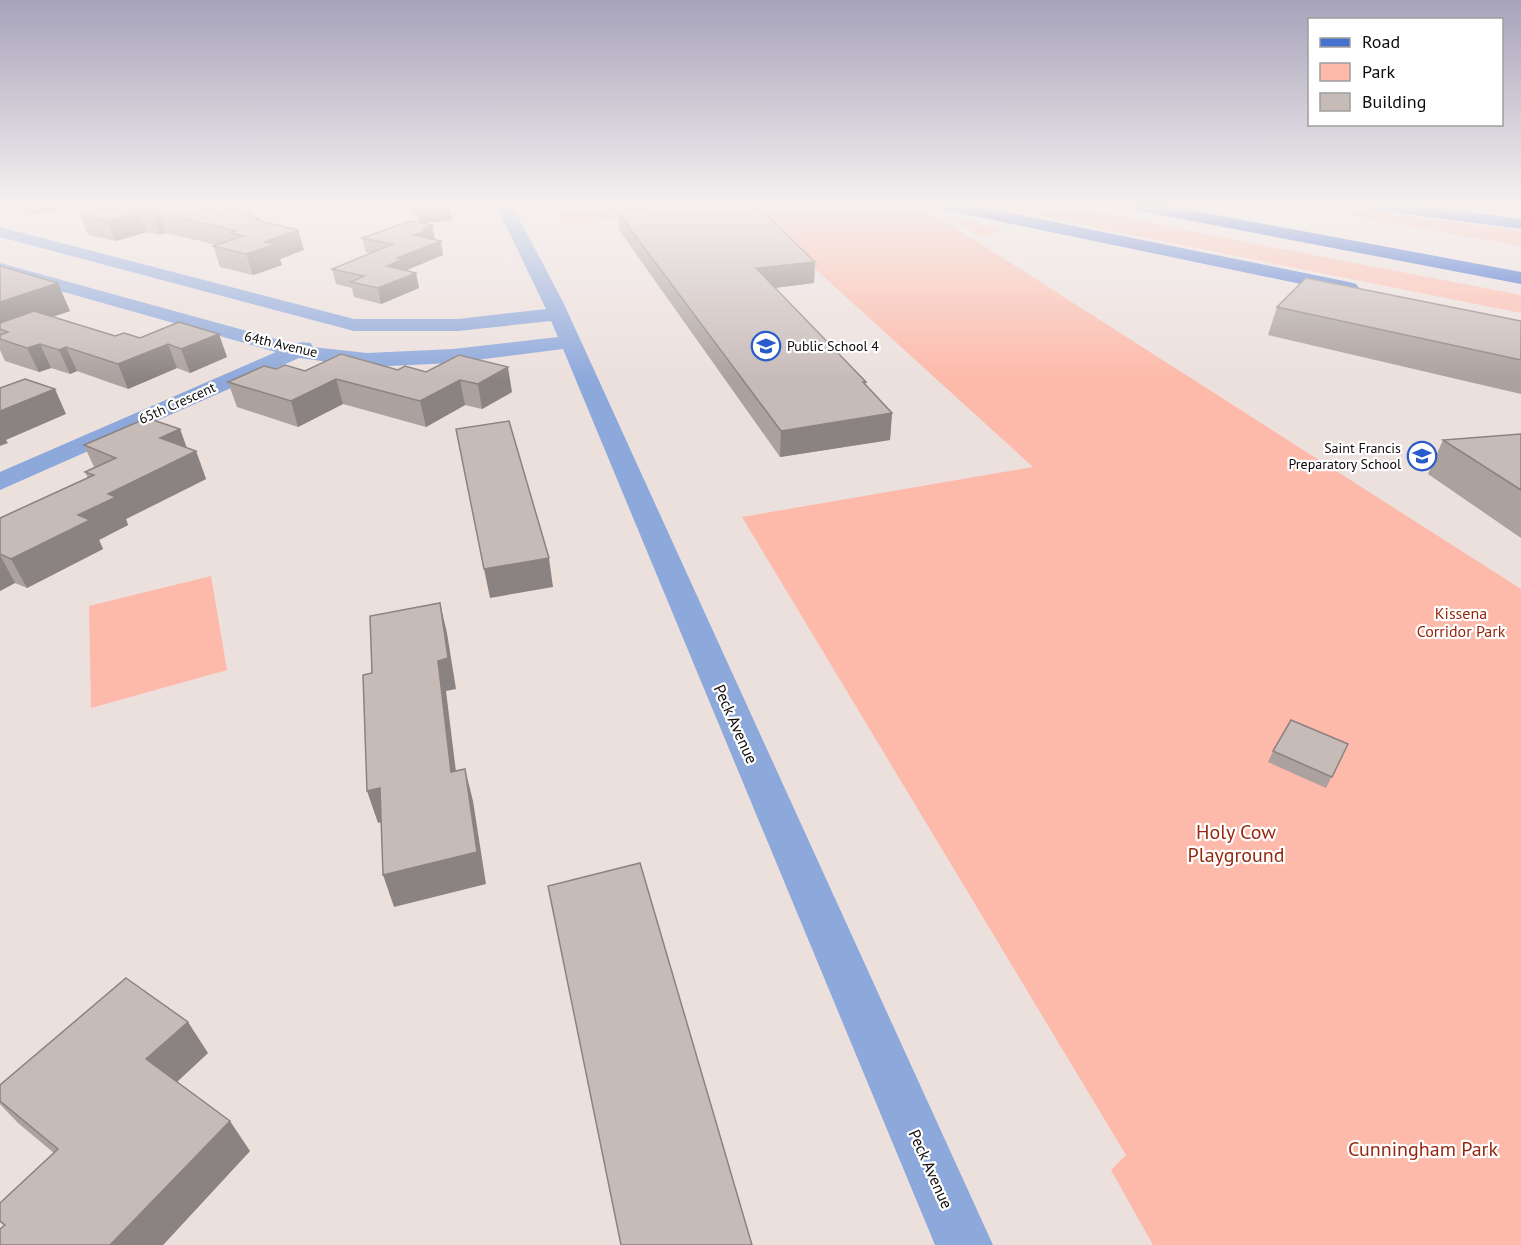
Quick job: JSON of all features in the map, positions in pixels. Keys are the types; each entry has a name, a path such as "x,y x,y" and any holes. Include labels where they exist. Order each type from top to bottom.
{"highway":[{"path":"1441,263 1521,278"}],"main road":[{"path":"1225,263 1371,293"}],"street":[{"path":"32,277 76,263"},
{"path":"118,263 354,325 564,328"},
{"name":"Peck Avenue","path":"532,263 564,328 964,1245"},
{"name":"64th Avenue","path":"0,268 296,351 367,360 453,356 564,328"},
{"name":"65th Crescent","path":"0,482 354,325"}],"green space":[{"name":"Holy Cow Playground","path":"809,263 1011,263 1521,589 1521,1245 1153,1245 1111,1170 1126,1155 742,517 1033,467"},
{"path":"1272,263 1356,263 1521,295 1521,313"},
{"path":"211,576 227,670 91,708 89,606"}],"building":[{"path":"346,263 394,263 387,266 416,273 378,288 351,282 364,276 332,269"},
{"path":"656,263 804,263 756,268 866,382 863,382 892,413 781,431"},
{"path":"0,266 58,283 0,302"},
{"path":"1306,278 1521,321 1521,360 1277,307"},
{"path":"34,311 115,336 124,333 140,338 179,322 219,334 181,349 168,344 118,364 66,347 59,350 40,344 27,348 0,339 0,335 8,332 0,329 0,323"},
{"path":"341,354 398,370 405,366 426,372 459,355 508,367 478,384 460,380 420,401 336,379 291,401 228,382 264,366 276,369 285,365 305,371"},
{"path":"25,379 55,389 0,411 0,388"},
{"path":"147,418 180,429 160,438 196,451 108,494 116,497 78,515 90,520 11,559 0,554 0,518 94,475 85,472 116,458 84,445"},
{"path":"509,421 549,558 484,569 456,429"},
{"path":"1521,434 1521,490 1443,440"},
{"path":"440,603 448,658 438,661 451,772 465,769 477,852 383,875 380,788 367,791 363,675 372,673 370,616"},
{"path":"1291,720 1348,744 1332,777 1273,751"},
{"path":"640,863 752,1245 621,1245 548,886"},
{"path":"126,978 188,1022 146,1059 230,1121 110,1245 0,1245 0,1229 5,1225 0,1221 0,1203 58,1149 0,1101 0,1085"}],"place":[{"name":"Public School 4","path":"766,346"},
{"name":"Saint Francis Preparatory School","path":"1422,456"}],"park label":[{"name":"Kissena Corridor Park","path":"1461,622"},
{"name":"Cunningham Park","path":"1423,1149"}]}
